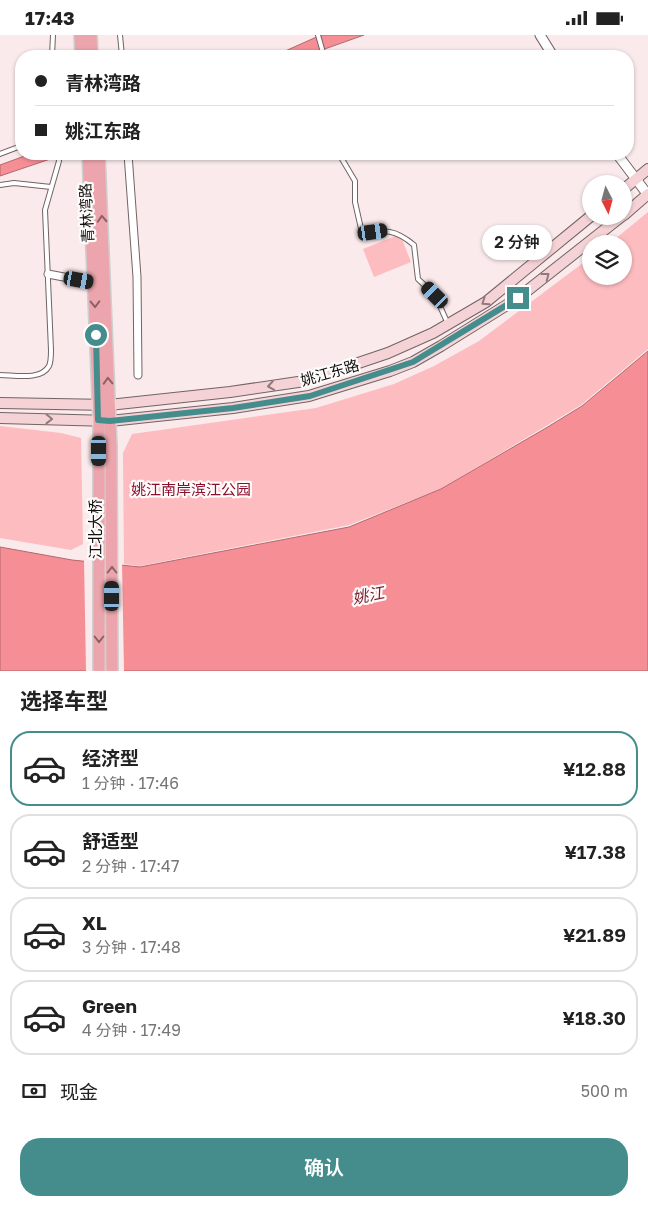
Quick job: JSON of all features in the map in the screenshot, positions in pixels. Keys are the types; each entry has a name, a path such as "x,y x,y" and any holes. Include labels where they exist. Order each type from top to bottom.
{"main road":[{"path":"80,35 81,50"},
{"path":"90,35 91,50"},
{"name":"青林湾路","path":"88,160 104,405"},
{"name":"青林湾路","path":"99,160 104,420 99,451"},
{"path":"632,182 648,169"},
{"name":"姚江东路","path":"632,208 648,195"},
{"name":"姚江东路","path":"0,403 104,405 230,392 305,381 388,353 448,324 486,302 582,224"},
{"name":"姚江东路","path":"0,418 104,420 233,408 310,396 413,362 518,298 610,225"},
{"name":"青林湾路","path":"104,420 111,447"},
{"name":"江北大桥","path":"111,447 112,671"},
{"name":"江北大桥","path":"99,451 99,671"}],"street":[{"path":"540,35 550,50"},
{"path":"128,160 137,277 138,375"},
{"path":"622,160 648,195"},
{"path":"48,275 95,283"}],"lane":[{"path":"52,50 53,35"},
{"path":"120,35 121,50"},
{"path":"318,35 322,50"},
{"path":"0,154 15,148"},
{"path":"0,375 25,376 40,374 49,366 51,350 45,210 59,160"},
{"path":"343,160 355,181 355,202 362,233 383,230 400,233 414,245 418,279 435,295 448,324"},
{"path":"0,185 14,183 51,187"}],"green space":[{"name":"姚江南岸滨江公园","path":"648,212 648,349 581,405 441,489 349,525 140,566 124,564 123,453 132,434 316,408 394,384 434,366 479,341 582,264 582,285 632,285 632,235 620,235"},
{"path":"400,234 411,262 374,277 363,249"},
{"path":"0,426 61,433 81,438 83,544 71,550 0,538"}],"water":[{"path":"321,35 364,35 322,50 287,50"},
{"path":"15,160 47,160 0,176 0,165"},
{"name":"姚江","path":"648,351 648,671 0,671 0,547 72,560 140,567 349,527 441,489 546,428 582,406"}],"pier":[{"path":"84,559 122,563 124,671 86,671"}],"route":[{"path":"96,335 98,420 110,421 233,408 310,396 413,362 518,298"}]}
